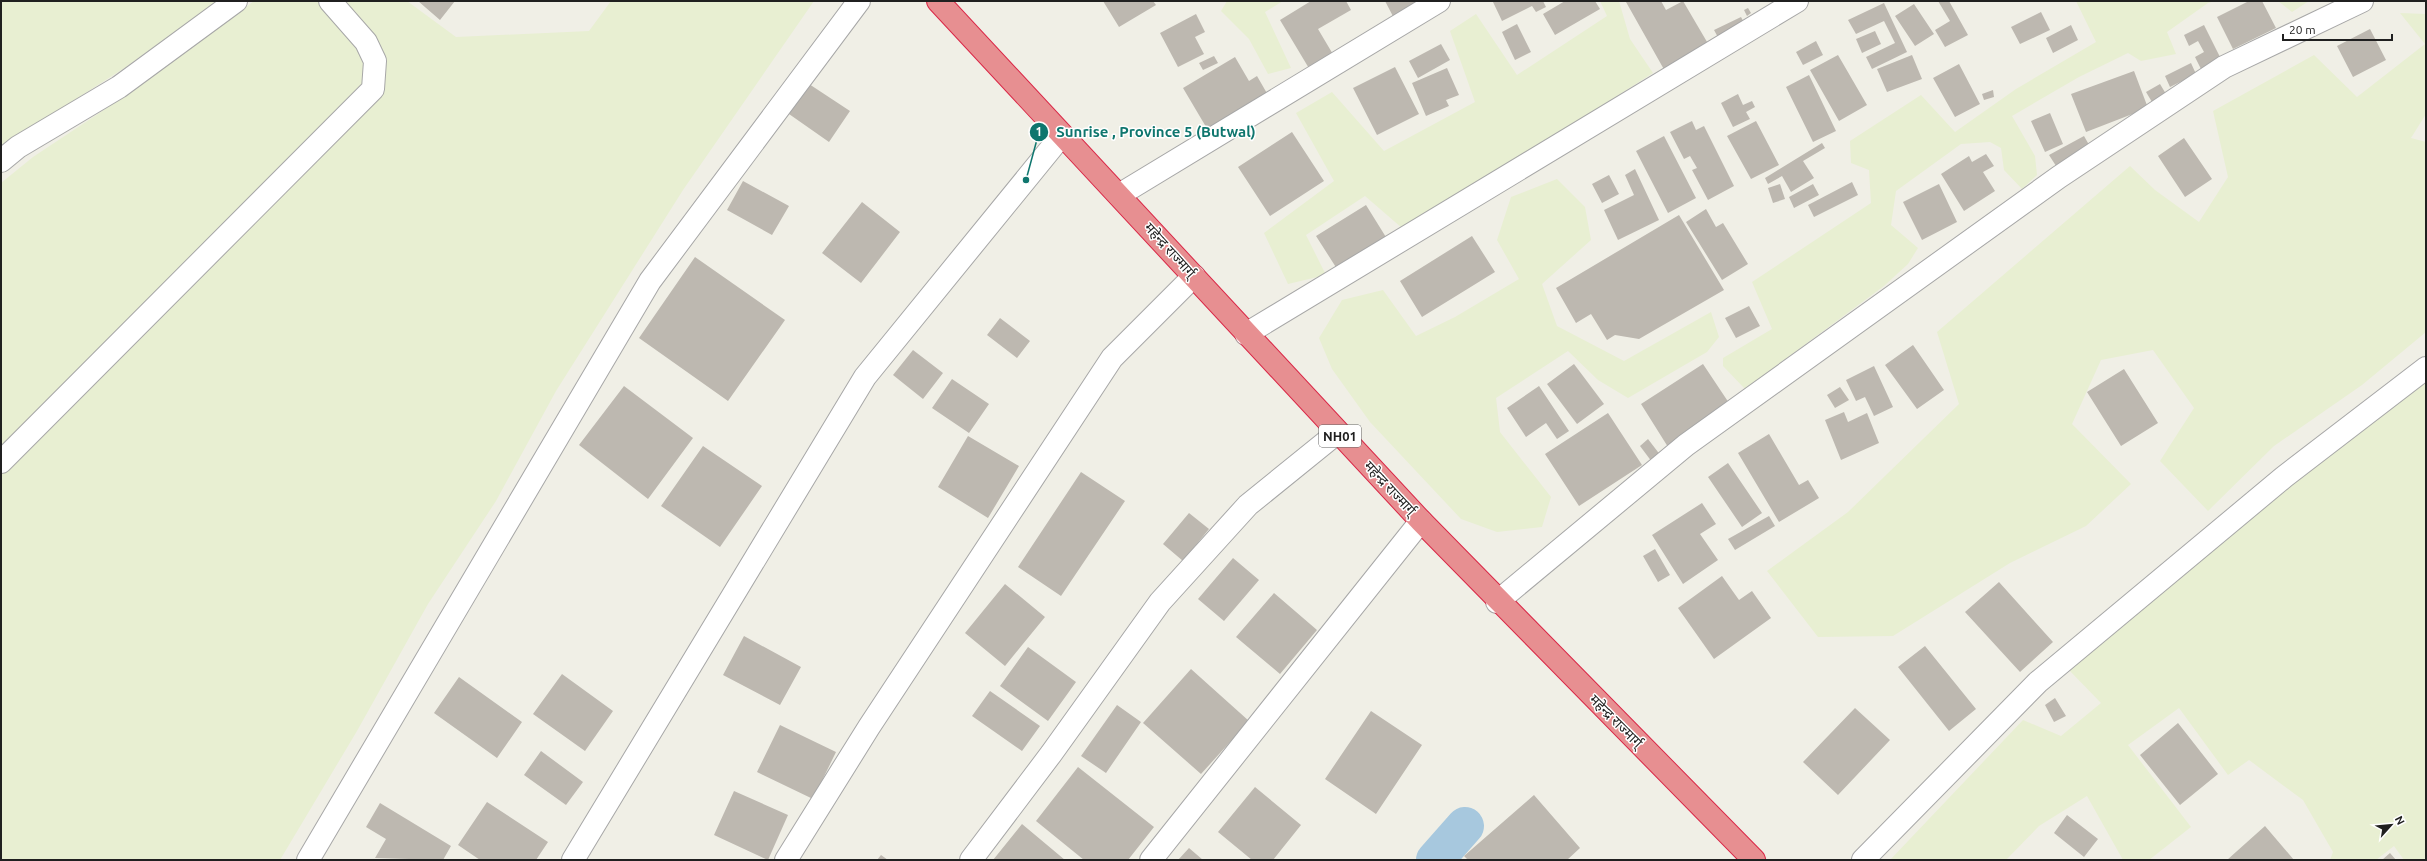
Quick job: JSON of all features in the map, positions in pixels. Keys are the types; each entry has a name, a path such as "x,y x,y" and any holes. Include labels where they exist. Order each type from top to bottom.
{"highway":[{"name":"महेन्द्र राज्मार्ग्","path":"938,1 1194,276 1337,433 1497,602 1754,860"}],"street":[{"path":"1,161 18,147 119,87 236,1"},
{"path":"1,462 373,89 375,61 366,42 330,1"},
{"path":"308,860 650,281 859,1"},
{"path":"1119,195 1439,1"},
{"path":"1246,334 1797,1"},
{"path":"1497,602 1686,445 2059,177 2224,67 2362,1"},
{"path":"573,860 866,377 1062,135"},
{"path":"786,860 869,727 1112,358 1194,276"},
{"path":"1863,860 2038,682 2284,477 2426,368"},
{"path":"971,860 1051,754 1160,602 1248,505 1337,433"},
{"path":"1151,860 1421,521"}],"green space":[{"path":"1,1 217,1 126,67 1,147"},
{"path":"254,1 407,1 456,37 589,31 611,1 814,1 683,190 556,391 496,501 428,604 357,731 280,860 1,860 1,183 33,157 137,88"},
{"path":"1227,1 1283,1 1265,12 1291,68 1268,74 1249,39 1221,11"},
{"path":"1600,1 1619,1 1630,39 1653,73 1453,201 1402,228 1365,196 1306,235 1326,275 1288,284 1264,233 1334,181 1296,113 1332,92 1384,151 1475,102 1450,31 1476,14 1517,75 1607,16"},
{"path":"2076,1 2215,1 2208,3 2167,32 2176,54 2141,61 2128,53 2079,77 2012,116 2035,156 2037,175 2022,189 2004,170 2001,148 1990,142 1961,144 1896,191 1891,225 1918,248 1908,264 1884,286 1745,389 1723,366 1723,358 1772,329 1752,282 1871,203 1869,170 1851,163 1850,141 1921,95 1955,132 2016,89 2096,42"},
{"path":"2278,1 2309,1 2292,12"},
{"path":"2400,13 2426,14 2426,114 2411,138 2426,142 2426,332 2362,385 2274,446 2208,511 2160,461 2194,408 2153,350 2101,360 2072,424 2131,484 2086,526 2010,563 1893,636 1818,637 1767,571 1848,512 1959,404 1937,332 2130,166 2155,190 2199,222 2228,177 2213,111 2314,55 2357,97 2425,44"},
{"path":"1557,179 1585,207 1591,240 1542,284 1557,326 1624,361 1711,312 1719,337 1707,352 1628,398 1598,380 1568,351 1496,398 1500,432 1551,497 1542,527 1497,532 1461,519 1370,422 1332,369 1319,338 1342,300 1383,290 1416,336 1455,317 1519,279 1497,240 1511,197"},
{"path":"2426,376 2426,860 2404,860 2394,846 2376,860 2330,860 2333,852 2303,800 2249,760 2228,775 2179,708 2128,745 2191,827 2149,860 2123,860 2087,796 2039,826 2006,860 1890,860 2023,720 2061,736 2101,703 2068,669 2293,480"}],"building":[{"path":"418,1 455,1 440,20"},
{"path":"1103,1 1153,1 1156,5 1119,27"},
{"path":"1311,1 1346,1 1351,10 1318,29 1334,56 1310,70 1280,20"},
{"path":"1385,1 1431,1 1396,22"},
{"path":"1543,1 1546,7 1536,12 1532,6 1502,21 1493,2"},
{"path":"1565,1 1595,1 1600,9 1555,35 1543,14"},
{"path":"1661,1 1666,10 1683,1 1710,47 1666,73 1626,2"},
{"path":"1938,1 1949,1 1968,35 1945,47 1935,30 1950,21"},
{"path":"2249,1 2262,1 2276,28 2233,49 2217,17"},
{"path":"1884,3 1907,52 1872,69 1866,57 1895,43 1884,21 1856,34 1848,20"},
{"path":"1914,4 1934,34 1915,46 1895,16"},
{"path":"1748,8 1751,13 1747,16 1744,10"},
{"path":"2041,12 2050,30 2020,44 2011,27"},
{"path":"1196,14 1205,32 1195,37 1204,54 1178,67 1160,33"},
{"path":"1741,17 1747,28 1720,41 1714,30"},
{"path":"1517,24 1531,52 1515,60 1502,32"},
{"path":"2071,25 2078,40 2053,53 2046,38"},
{"path":"2204,25 2221,59 2201,69 2195,57 2204,52 2198,41 2189,46 2184,35"},
{"path":"2370,29 2386,60 2353,77 2337,46"},
{"path":"1875,31 1881,44 1862,53 1856,39"},
{"path":"1816,41 1823,55 1803,65 1796,52"},
{"path":"1441,44 1450,60 1418,78 1409,61"},
{"path":"1838,55 1867,105 1839,121 1810,70"},
{"path":"1912,55 1922,79 1887,92 1877,69"},
{"path":"1214,56 1218,63 1203,70 1199,63"},
{"path":"1235,57 1249,81 1257,76 1272,102 1212,137 1183,88"},
{"path":"2191,63 2196,74 2170,87 2165,76"},
{"path":"1959,64 1980,104 1955,117 1933,78"},
{"path":"1395,67 1419,114 1377,135 1353,88"},
{"path":"1447,68 1459,95 1446,100 1449,106 1426,116 1412,83"},
{"path":"2134,71 2148,108 2086,132 2071,94"},
{"path":"1809,75 1836,131 1813,142 1786,87"},
{"path":"809,84 850,111 829,142 789,114"},
{"path":"2160,84 2166,94 2152,102 2146,92"},
{"path":"1993,90 1994,97 1984,100 1982,94"},
{"path":"1738,94 1743,105 1752,101 1755,107 1746,112 1750,119 1733,127 1721,103"},
{"path":"2050,113 2063,144 2045,152 2031,121"},
{"path":"1692,121 1696,130 1704,126 1734,186 1708,200 1692,170 1697,168 1690,156 1684,159 1670,132"},
{"path":"1756,121 1779,165 1751,179 1727,136"},
{"path":"1292,132 1324,181 1270,216 1238,167"},
{"path":"1664,136 1696,198 1668,213 1636,151"},
{"path":"2084,136 2092,150 2058,169 2049,155"},
{"path":"2184,138 2212,179 2185,197 2158,156"},
{"path":"1822,143 1825,148 1803,161 1814,178 1791,192 1782,176 1768,184 1765,178"},
{"path":"1986,154 1994,166 1983,172 1995,191 1964,211 1941,174 1969,156 1972,162"},
{"path":"1635,169 1659,220 1618,240 1604,210 1634,195 1625,175"},
{"path":"1609,175 1619,194 1602,203 1592,184"},
{"path":"743,181 789,206 772,235 727,210"},
{"path":"1852,182 1858,195 1814,217 1808,205"},
{"path":"1780,184 1785,199 1773,203 1768,188"},
{"path":"1813,184 1819,195 1794,208 1789,197"},
{"path":"1939,184 1957,222 1922,240 1903,202"},
{"path":"862,202 900,232 861,283 822,253"},
{"path":"1366,205 1389,242 1339,272 1316,236"},
{"path":"1706,209 1716,227 1723,223 1748,264 1722,280 1686,222"},
{"path":"1679,215 1724,290 1639,339 1615,335 1607,340 1591,314 1576,323 1556,288"},
{"path":"1472,236 1495,272 1422,317 1400,281"},
{"path":"695,257 785,320 728,401 639,338"},
{"path":"1749,306 1760,326 1736,338 1725,318"},
{"path":"1000,318 1030,341 1017,358 987,335"},
{"path":"1913,345 1944,390 1917,409 1885,365"},
{"path":"913,350 943,373 923,399 893,375"},
{"path":"1574,364 1604,404 1577,424 1547,384"},
{"path":"1703,364 1731,406 1668,447 1641,404"},
{"path":"1874,366 1893,407 1874,416 1865,397 1856,401 1846,380"},
{"path":"2124,369 2158,423 2121,446 2087,392"},
{"path":"952,379 989,404 969,433 932,408"},
{"path":"624,386 693,438 648,499 579,445"},
{"path":"1539,386 1569,431 1557,439 1546,423 1526,437 1507,408"},
{"path":"1840,387 1849,400 1835,408 1827,395"},
{"path":"1844,412 1848,422 1867,413 1879,443 1841,460 1825,420"},
{"path":"1608,413 1642,465 1579,506 1545,454"},
{"path":"1769,434 1799,485 1808,480 1819,498 1779,522 1738,453"},
{"path":"968,436 1019,466 988,518 938,487"},
{"path":"1648,439 1661,456 1652,462 1640,446"},
{"path":"703,446 762,486 720,547 661,506"},
{"path":"1728,463 1762,513 1742,527 1708,477"},
{"path":"1081,472 1125,501 1061,596 1018,567"},
{"path":"1702,503 1716,524 1700,534 1718,560 1683,584 1652,535"},
{"path":"1189,513 1209,529 1183,561 1163,544"},
{"path":"1769,516 1775,526 1735,550 1728,539"},
{"path":"1655,549 1670,575 1658,582 1643,556"},
{"path":"1233,558 1259,580 1224,621 1198,599"},
{"path":"1722,576 1739,600 1752,591 1771,618 1714,659 1678,608"},
{"path":"1999,582 2053,642 2020,672 1965,612"},
{"path":"1005,584 1045,617 1005,666 965,633"},
{"path":"1274,593 1317,630 1280,674 1236,637"},
{"path":"744,636 801,667 780,705 723,675"},
{"path":"1925,646 1976,709 1949,731 1898,667"},
{"path":"1028,647 1076,682 1048,721 1000,686"},
{"path":"1191,669 1249,721 1201,774 1143,723"},
{"path":"562,674 613,711 585,751 533,714"},
{"path":"459,677 522,722 497,758 434,713"},
{"path":"990,691 1040,726 1022,751 972,716"},
{"path":"2055,698 2066,716 2054,722 2045,705"},
{"path":"1117,705 1141,722 1106,773 1081,756"},
{"path":"1855,708 1890,740 1838,795 1803,762"},
{"path":"1371,711 1422,745 1376,814 1325,779"},
{"path":"2178,723 2218,774 2180,805 2140,755"},
{"path":"780,725 836,752 813,799 757,772"},
{"path":"541,751 583,782 566,805 524,775"},
{"path":"1078,767 1154,827 1128,860 1084,860 1036,821"},
{"path":"1255,787 1301,825 1273,860 1252,860 1218,832"},
{"path":"734,791 788,815 768,860 714,835"},
{"path":"1534,795 1580,848 1567,860 1468,860 1464,856"},
{"path":"487,802 548,842 536,860 480,860 458,845"},
{"path":"380,803 451,846 443,860 375,858 386,839 366,827"},
{"path":"2067,815 2098,839 2084,857 2054,833"},
{"path":"1022,824 1065,860 993,860"},
{"path":"2265,826 2294,860 2227,860"},
{"path":"1189,848 1203,860 1178,860"},
{"path":"2390,853 2396,860 2382,860"},
{"path":"881,855 888,860 877,860"}],"waterway":[{"path":"1435,860 1465,826"}],"place":[{"name":"Sunrise , Province 5 (Butwal)","path":"1026,180"}]}
